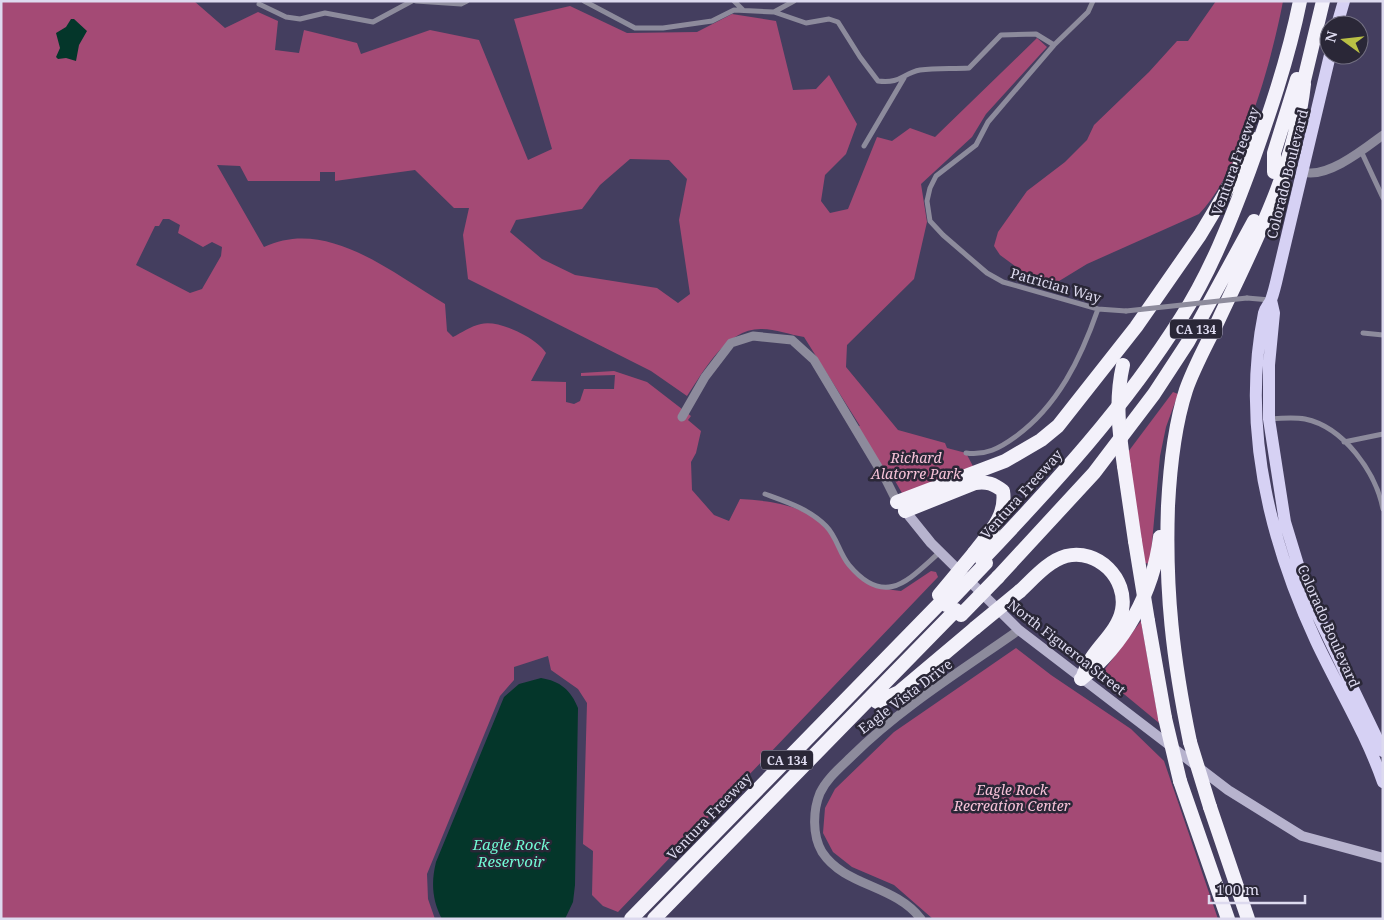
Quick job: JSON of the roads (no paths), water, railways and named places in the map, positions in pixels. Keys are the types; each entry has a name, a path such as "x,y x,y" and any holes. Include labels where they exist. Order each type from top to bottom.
{"highway":[{"name":"Ventura Freeway","path":"630,919 882,662 949,605 987,565 1089,444 1132,388 1182,317 1218,249 1254,159 1275,99 1291,43 1300,1"},
{"path":"1254,159 1265,152 1283,98 1307,1"},
{"path":"1274,172 1274,153 1293,95 1316,1"},
{"name":"Ventura Freeway","path":"987,565 1094,473 1154,394 1188,342 1249,231 1274,172 1304,84 1323,1"},
{"path":"1081,679 1101,664 1127,628 1150,585 1157,561 1167,473 1186,389 1261,228 1282,174 1300,113 1304,84"},
{"path":"901,506 1005,461 1041,440 1072,410 1136,327 1224,196 1275,99"},
{"path":"1136,327 1123,365 1117,401 1118,429 1135,541 1165,718 1180,781 1228,919"},
{"path":"1177,423 1170,482 1167,584 1174,663 1190,742 1248,919"},
{"path":"654,919 987,565 1003,510 1003,491 997,486 983,482 975,483 901,506"},
{"path":"876,702 899,692 1052,563 1064,556 1074,555 1097,560 1108,566 1115,574 1123,597 1122,610 1117,623 1091,659 1081,679"},
{"name":"Ventura Freeway","path":"666,919 876,702 949,605"},
{"path":"640,919 949,605"}],"main road":[{"path":"1340,15 1344,1"},
{"name":"Colorado Boulevard","path":"1328,65 1271,300 1274,313 1262,419 1279,522 1301,593 1381,773"},
{"name":"North Figueroa Street","path":"901,506 940,552 1018,630 1081,679 1131,714 1228,790 1302,836 1383,858"},
{"name":"Colorado Boulevard","path":"1301,593 1383,750"}],"street":[{"path":"259,4 286,17 300,19 325,13 373,22 412,1"},
{"path":"416,1 461,4 467,1"},
{"path":"584,1 635,28 663,28 712,21 734,10 774,12 806,23 829,20 838,22 878,81 889,82 904,78 918,70 969,68 1001,36 1036,34 1054,46"},
{"path":"734,1 743,11"},
{"path":"774,12 794,1"},
{"name":"Patrician Way","path":"1093,1 1088,12 1054,46 988,122 976,145 936,176 930,188 927,201 930,221 955,247 1003,282 1098,310 1126,311 1247,298 1271,300"},
{"path":"864,146 904,78"},
{"path":"1303,172 1319,174 1361,152 1383,134"},
{"path":"1361,152 1383,196"},
{"path":"966,453 982,454 993,450 1028,428 1042,414 1067,378 1082,351 1098,310"},
{"path":"1363,333 1383,335"},
{"path":"682,417 705,377 731,343 753,336 792,340 814,360 901,506"},
{"path":"1262,419 1306,419 1329,430 1344,442 1366,465 1374,478 1383,509"},
{"path":"1344,442 1383,434"},
{"path":"765,494 795,505 825,524 833,534 849,564 869,582 881,587 894,588 902,584 940,552"},
{"name":"Eagle Vista Drive","path":"921,919 894,895 848,876 830,861 821,850 816,836 816,806 821,792 831,776 876,733 1018,630"}],"water":[{"path":"71,19 74,19 87,31 79,45 76,61 66,58 58,59 56,57 60,48 56,33 66,27"},
{"name":"Eagle Rock Reservoir","path":"541,678 554,681 564,687 572,696 578,708 575,885 573,902 565,919 442,919 433,891 436,862 504,697 519,684"}],"park label":[{"name":"Richard Alatorre Park","path":"916,466"},
{"name":"Eagle Rock Recreation Center","path":"1012,798"}]}
